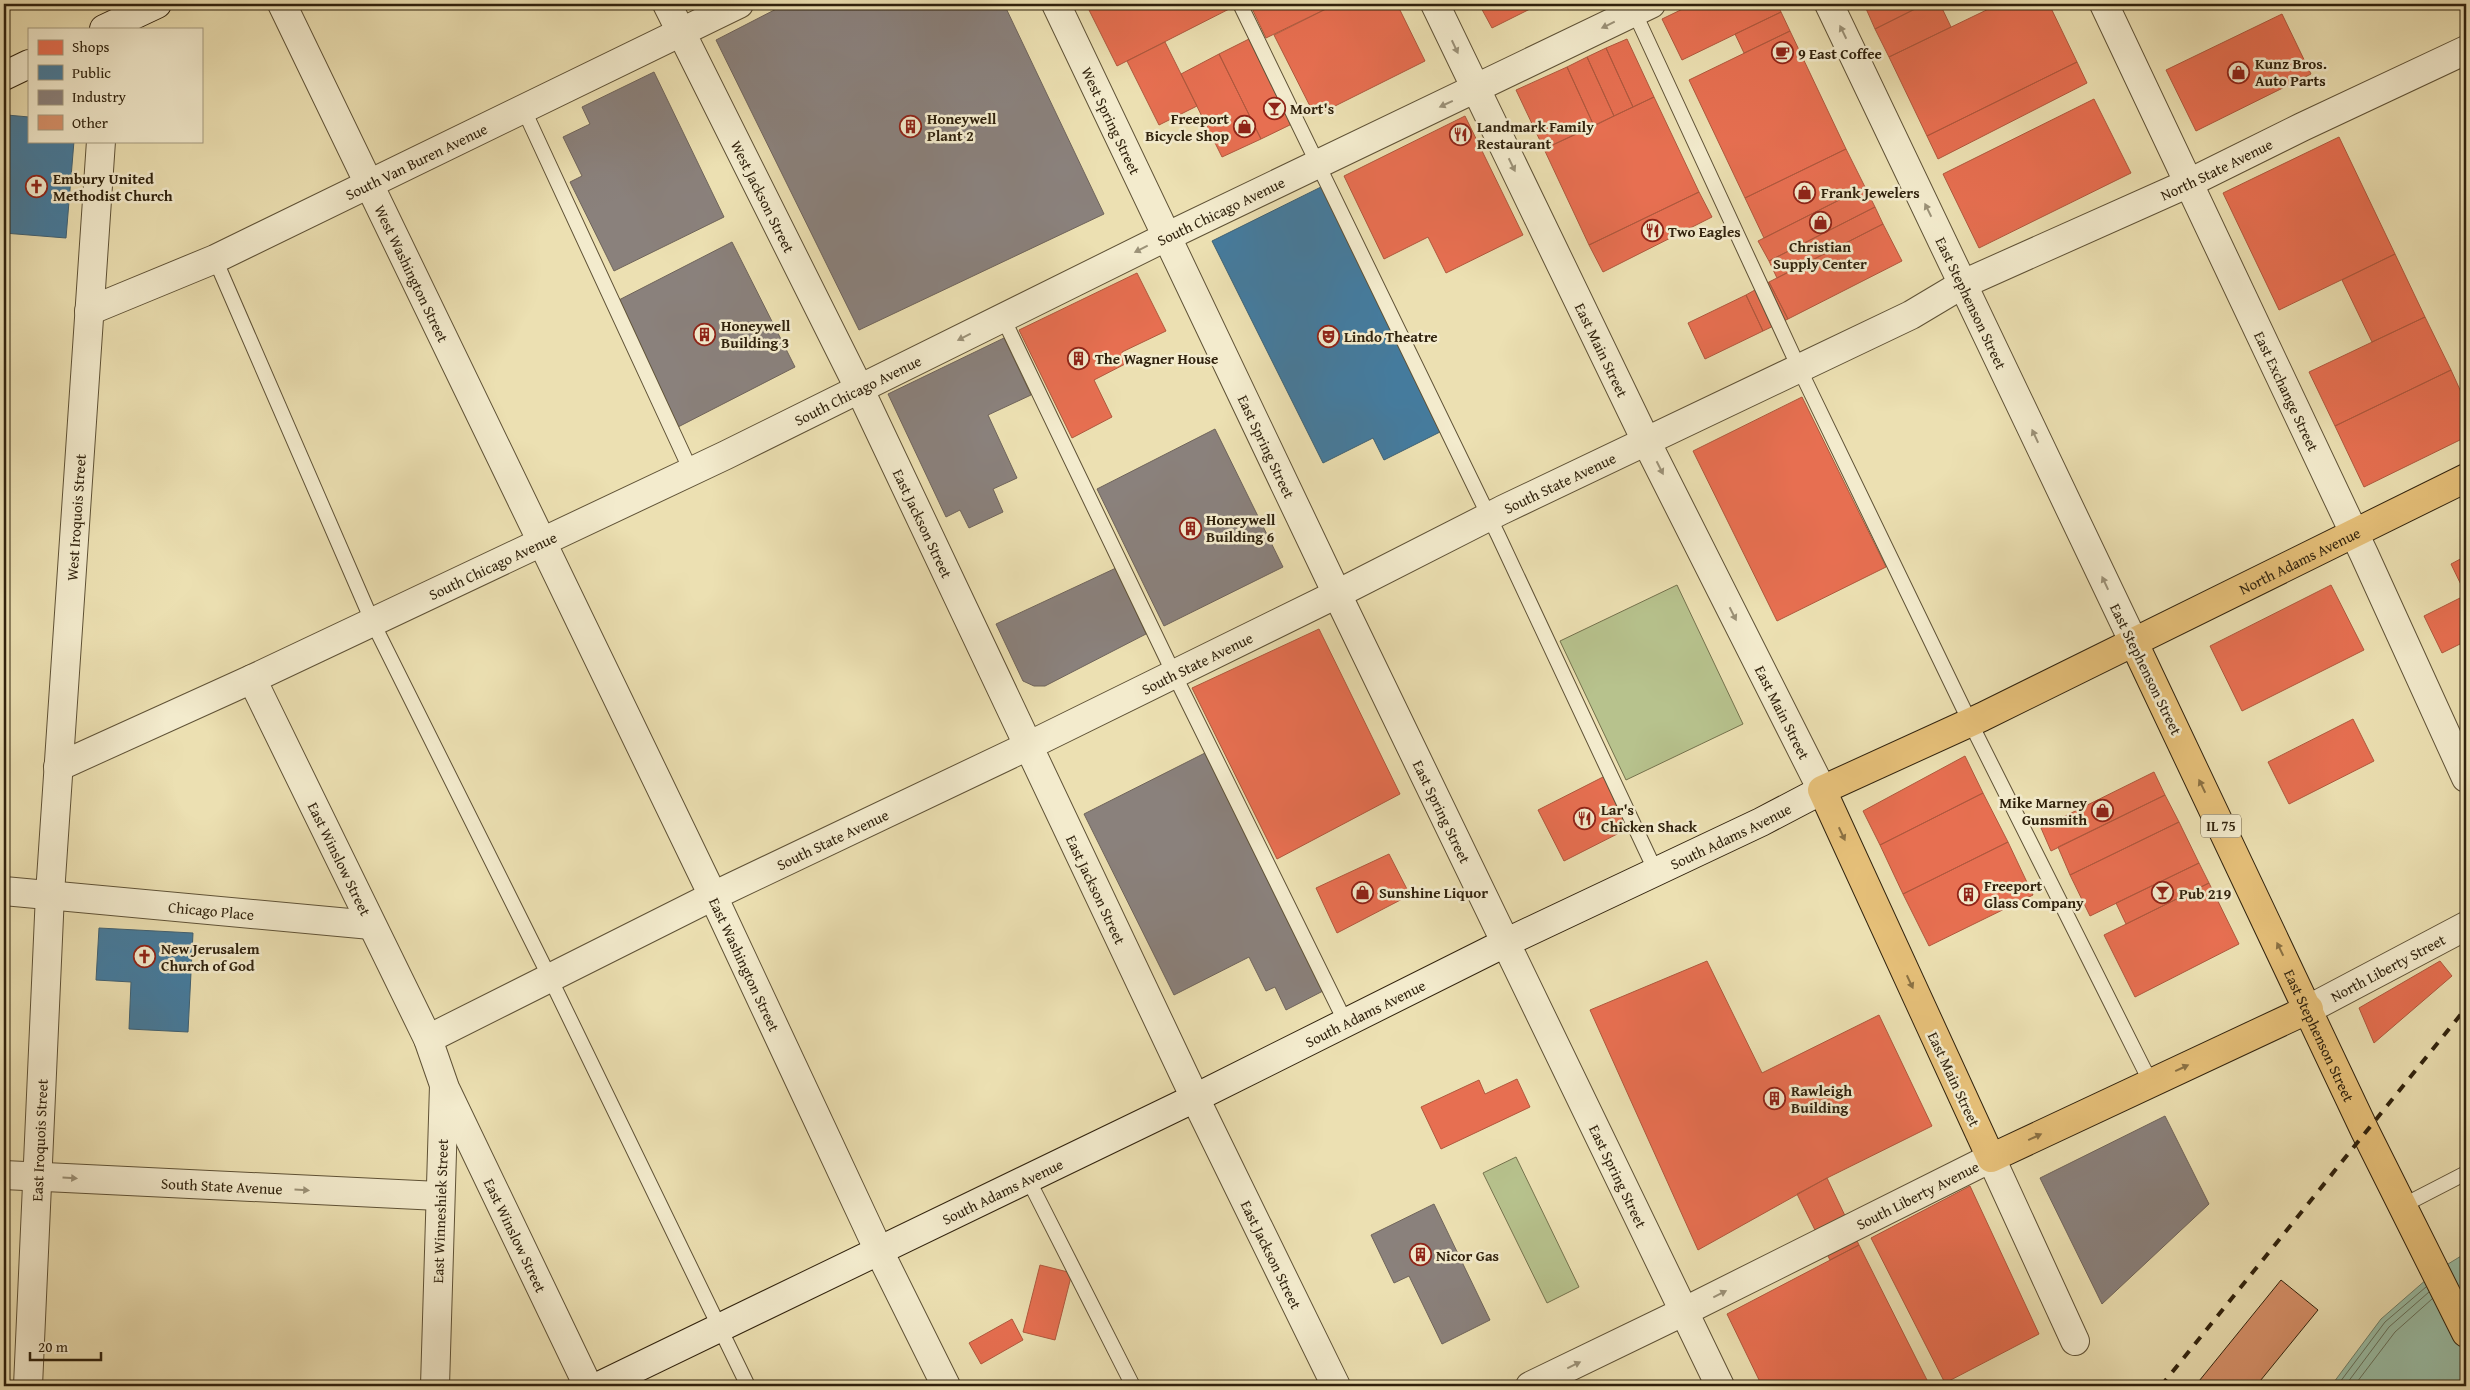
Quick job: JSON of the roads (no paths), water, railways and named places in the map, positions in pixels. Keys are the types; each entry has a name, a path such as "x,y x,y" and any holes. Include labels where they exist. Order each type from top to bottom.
{"main road":[{"name":"North Adams Avenue","path":"2134,643 2353,532 2466,478"},
{"name":"South Adams Avenue","path":"1822,790 1970,722 2134,643"},
{"name":"East Stephenson Street","path":"2134,643 2309,1008 2366,1132 2404,1205 2466,1333"},
{"name":"East Main Street","path":"1822,790 1991,1158"},
{"name":"South Liberty Avenue","path":"1991,1158 2309,1008"}],"street":[{"name":"West Washington Street","path":"282,4 543,543"},
{"name":"West Jackson Street","path":"667,4 860,390"},
{"name":"South Van Buren Avenue","path":"90,311 215,259 739,4"},
{"name":"West Spring Street","path":"1056,4 1168,236"},
{"name":"East Main Street","path":"1435,4 1646,441 1822,790"},
{"name":"East Stephenson Street","path":"1829,4 2134,643"},
{"name":"East Exchange Street","path":"2104,4 2353,532 2466,778"},
{"name":"South Chicago Avenue","path":"58,767 543,543 860,390 1168,236 1476,90 1639,6"},
{"path":"107,28 144,7"},
{"name":"North State Avenue","path":"1963,284 2189,183 2302,127 2466,50"},
{"path":"4,76 28,64"},
{"name":"West Iroquois Street","path":"50,894 101,142"},
{"name":"East Spring Street","path":"1168,236 1336,594 1720,1386"},
{"name":"South State Avenue","path":"428,1039 713,896 1028,746 1488,517 1911,315 1963,284"},
{"name":"East Jackson Street","path":"860,390 1194,1098 1336,1386"},
{"name":"East Washington Street","path":"543,543 713,896 879,1251 946,1386"},
{"name":"East Winslow Street","path":"252,679 428,1039"},
{"name":"South Adams Avenue","path":"599,1386 1194,1098 1505,943 1761,822 1822,790"},
{"path":"4,891 50,894"},
{"name":"Chicago Place","path":"50,894 371,924"},
{"name":"East Iroquois Street","path":"28,1386 50,894"},
{"name":"North Liberty Street","path":"2309,1008 2466,926"},
{"name":"East Winneshiek Street","path":"428,1039 444,1085 439,1196 435,1386"},
{"name":"East Winslow Street","path":"444,1085 588,1386"},
{"name":"East Main Street","path":"1991,1158 2075,1341"},
{"name":"South Liberty Avenue","path":"1530,1386 1685,1312 1991,1158"},
{"name":"South State Avenue","path":"4,1175 439,1196"}],"lane":[{"path":"1240,4 1320,164 1656,872"},
{"path":"1639,6 1799,368 1970,722 2151,1083"},
{"path":"524,108 691,471"},
{"path":"215,259 373,622 550,978 748,1386"},
{"path":"1003,318 1174,674 1346,1023"},
{"path":"2404,1205 2466,1173"},
{"path":"1028,1179 1132,1386"}],"water":[{"path":"2466,1253 2466,1386 2331,1386 2381,1319 2435,1272"}],"railway":[{"path":"2161,1386 2466,1008"}],"place":[{"name":"9 East Coffee","path":"1782,53"},
{"name":"Kunz Bros. Auto Parts","path":"2239,72"},
{"name":"Mort's","path":"1274,108"},
{"name":"Honeywell Plant 2","path":"911,127"},
{"name":"Freeport Bicycle Shop","path":"1245,127"},
{"name":"Landmark Family Restaurant","path":"1461,135"},
{"name":"Embury United Methodist Church","path":"37,187"},
{"name":"Frank Jewelers","path":"1805,192"},
{"name":"Christian Supply Center","path":"1820,223"},
{"name":"Two Eagles","path":"1652,231"},
{"name":"Honeywell Building 3","path":"705,334"},
{"name":"Lindo Theatre","path":"1328,336"},
{"name":"The Wagner House","path":"1079,358"},
{"name":"Honeywell Building 6","path":"1190,528"},
{"name":"Mike Marney Gunsmith","path":"2103,811"},
{"name":"Lar's Chicken Shack","path":"1585,818"},
{"name":"Sunshine Liquor","path":"1363,892"},
{"name":"Pub 219","path":"2163,893"},
{"name":"Freeport Glass Company","path":"1968,894"},
{"name":"New Jerusalem Church of God","path":"145,957"},
{"name":"Rawleigh Building","path":"1775,1099"},
{"name":"Nicor Gas","path":"1420,1255"}]}
